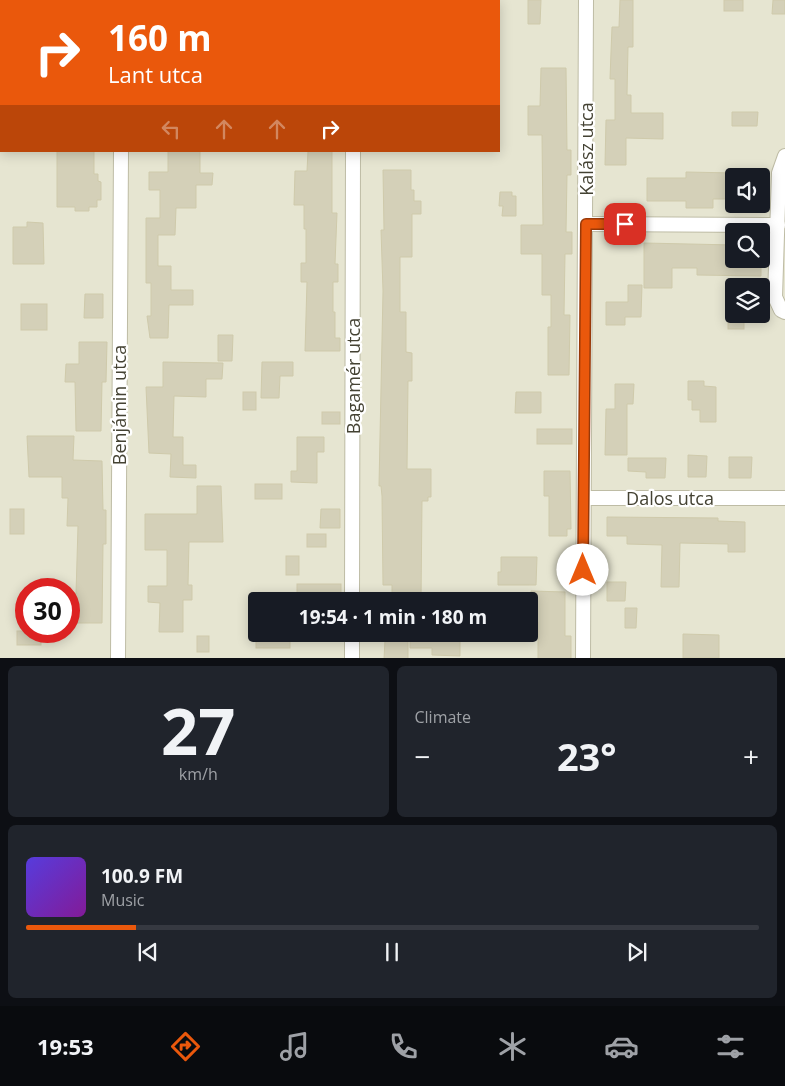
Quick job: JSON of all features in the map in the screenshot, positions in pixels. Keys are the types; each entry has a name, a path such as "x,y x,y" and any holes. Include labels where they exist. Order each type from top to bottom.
{"street":[{"name":"Kalász utca","path":"583,658 586,0"},
{"name":"Benjámin utca","path":"118,658 121,152"},
{"name":"Bagamér utca","path":"352,592 353,152"},
{"path":"783,311 775,297 771,225 779,173 785,156"},
{"path":"586,224 771,225"},
{"name":"Dalos utca","path":"584,498 785,498"},
{"path":"352,642 352,658"}],"shaded area":[{"path":"500,0 785,0 785,658 0,658 0,152 500,152"}],"building":[{"path":"528,0 541,0 540,24 528,24"},
{"path":"620,0 633,0 633,47 628,47 627,95 631,95 631,113 663,113 663,139 626,138 626,165 605,165 606,120 615,120 615,79 610,79 612,27 619,27"},
{"path":"724,0 743,0 743,11 724,11"},
{"path":"773,0 785,0 785,14 772,14"},
{"path":"541,68 566,68 567,150 571,150 571,175 567,175 566,232 572,232 572,254 565,254 564,315 570,315 569,375 548,375 548,327 551,327 551,295 542,295 542,254 521,254 521,225 543,225 542,135 528,135 528,106 540,106"},
{"path":"732,112 758,112 757,126 732,126"},
{"path":"57,152 94,152 94,174 98,174 98,181 101,182 101,200 97,200 97,207 89,207 89,211 75,211 75,207 57,207"},
{"path":"168,152 200,152 200,173 213,173 212,185 196,185 196,208 176,208 175,235 158,235 158,266 171,266 171,290 193,290 193,305 169,305 168,338 150,338 147,316 151,316 151,283 146,283 146,218 160,218 160,190 149,190 149,172 168,172"},
{"path":"308,152 332,152 332,213 337,213 335,264 338,264 338,282 333,282 333,312 335,312 335,338 340,338 340,351 305,351 307,282 301,282 301,263 306,263 306,229 304,229 304,205 294,205 295,171 307,171"},
{"path":"383,170 411,170 411,190 414,190 414,201 421,201 421,214 412,214 412,257 400,257 400,312 406,312 406,352 412,353 412,381 408,381 407,469 431,469 431,497 428,497 428,501 422,501 421,592 392,592 392,585 383,585 382,496 381,486 379,486 383,291 381,230 384,230"},
{"path":"686,172 725,173 725,199 713,199 713,208 686,208 686,201 647,201 647,178 686,178"},
{"path":"500,192 512,192 512,196 516,196 516,216 502,216 503,206 499,206"},
{"path":"27,222 43,223 44,264 13,264 13,227 27,227"},
{"path":"644,243 725,245 725,268 761,268 761,276 697,275 697,268 672,268 672,288 644,288"},
{"path":"628,285 642,285 641,317 625,317 625,325 606,325 606,302 628,302"},
{"path":"85,294 103,294 103,318 84,318"},
{"path":"21,304 47,304 47,330 21,330"},
{"path":"728,323 744,323 744,329 728,329"},
{"path":"218,335 233,335 232,361 218,361"},
{"path":"79,342 107,342 106,382 102,382 101,431 76,431 75,382 65,382 66,364 79,364"},
{"path":"163,362 223,363 222,379 206,379 206,397 174,396 173,437 183,437 183,465 196,465 196,478 170,477 171,454 149,453 146,387 163,387"},
{"path":"262,362 293,362 293,376 280,376 279,398 261,398"},
{"path":"688,381 704,381 704,386 716,387 716,422 700,422 700,410 692,410 692,400 688,400"},
{"path":"615,384 634,384 633,404 627,404 627,455 605,455 606,409 615,409"},
{"path":"243,392 256,392 256,410 243,410"},
{"path":"516,392 541,392 541,413 515,413"},
{"path":"322,412 340,412 340,424 322,424"},
{"path":"537,429 572,429 572,444 537,444"},
{"path":"27,436 74,436 73,460 102,461 103,510 106,510 106,544 103,544 102,623 80,623 80,578 76,578 78,526 67,526 68,498 62,498 62,477 29,477"},
{"path":"297,437 324,437 324,452 317,452 317,483 291,482 291,471 297,471"},
{"path":"688,455 707,456 706,477 688,477"},
{"path":"729,457 752,457 751,478 729,478"},
{"path":"628,458 666,458 665,478 646,478 646,472 628,471"},
{"path":"544,471 570,471 571,529 567,529 567,536 549,536 549,496 544,496"},
{"path":"255,484 282,484 282,499 255,499"},
{"path":"197,486 221,486 223,542 189,542 188,585 192,585 192,600 183,600 183,632 159,632 160,603 148,602 148,586 167,586 167,550 145,550 145,514 197,514"},
{"path":"10,509 24,509 24,534 10,534"},
{"path":"321,509 340,509 340,528 320,528"},
{"path":"607,517 718,518 718,521 745,522 745,552 728,552 728,544 680,543 679,587 661,587 662,545 627,544 627,536 607,536"},
{"path":"307,534 326,534 326,547 307,547"},
{"path":"286,556 299,556 299,575 286,575"},
{"path":"501,557 537,557 536,585 498,585 498,572 501,572"},
{"path":"607,582 626,582 625,601 607,601"},
{"path":"297,584 341,584 341,592 297,592"},
{"path":"531,591 565,592 565,636 571,636 571,658 538,658 538,592"},
{"path":"625,608 637,608 636,628 625,628"},
{"path":"683,634 719,635 719,658 683,658"},
{"path":"197,636 209,636 209,652 197,652"},
{"path":"256,642 290,642 290,648 256,648"},
{"path":"385,642 408,642 408,658 384,658"},
{"path":"410,642 460,642 460,656 432,655 432,648 410,648"},
{"path":"17,643 41,643 41,645 17,645"}],"route":[{"path":"583,570 586,224 625,224"}]}
